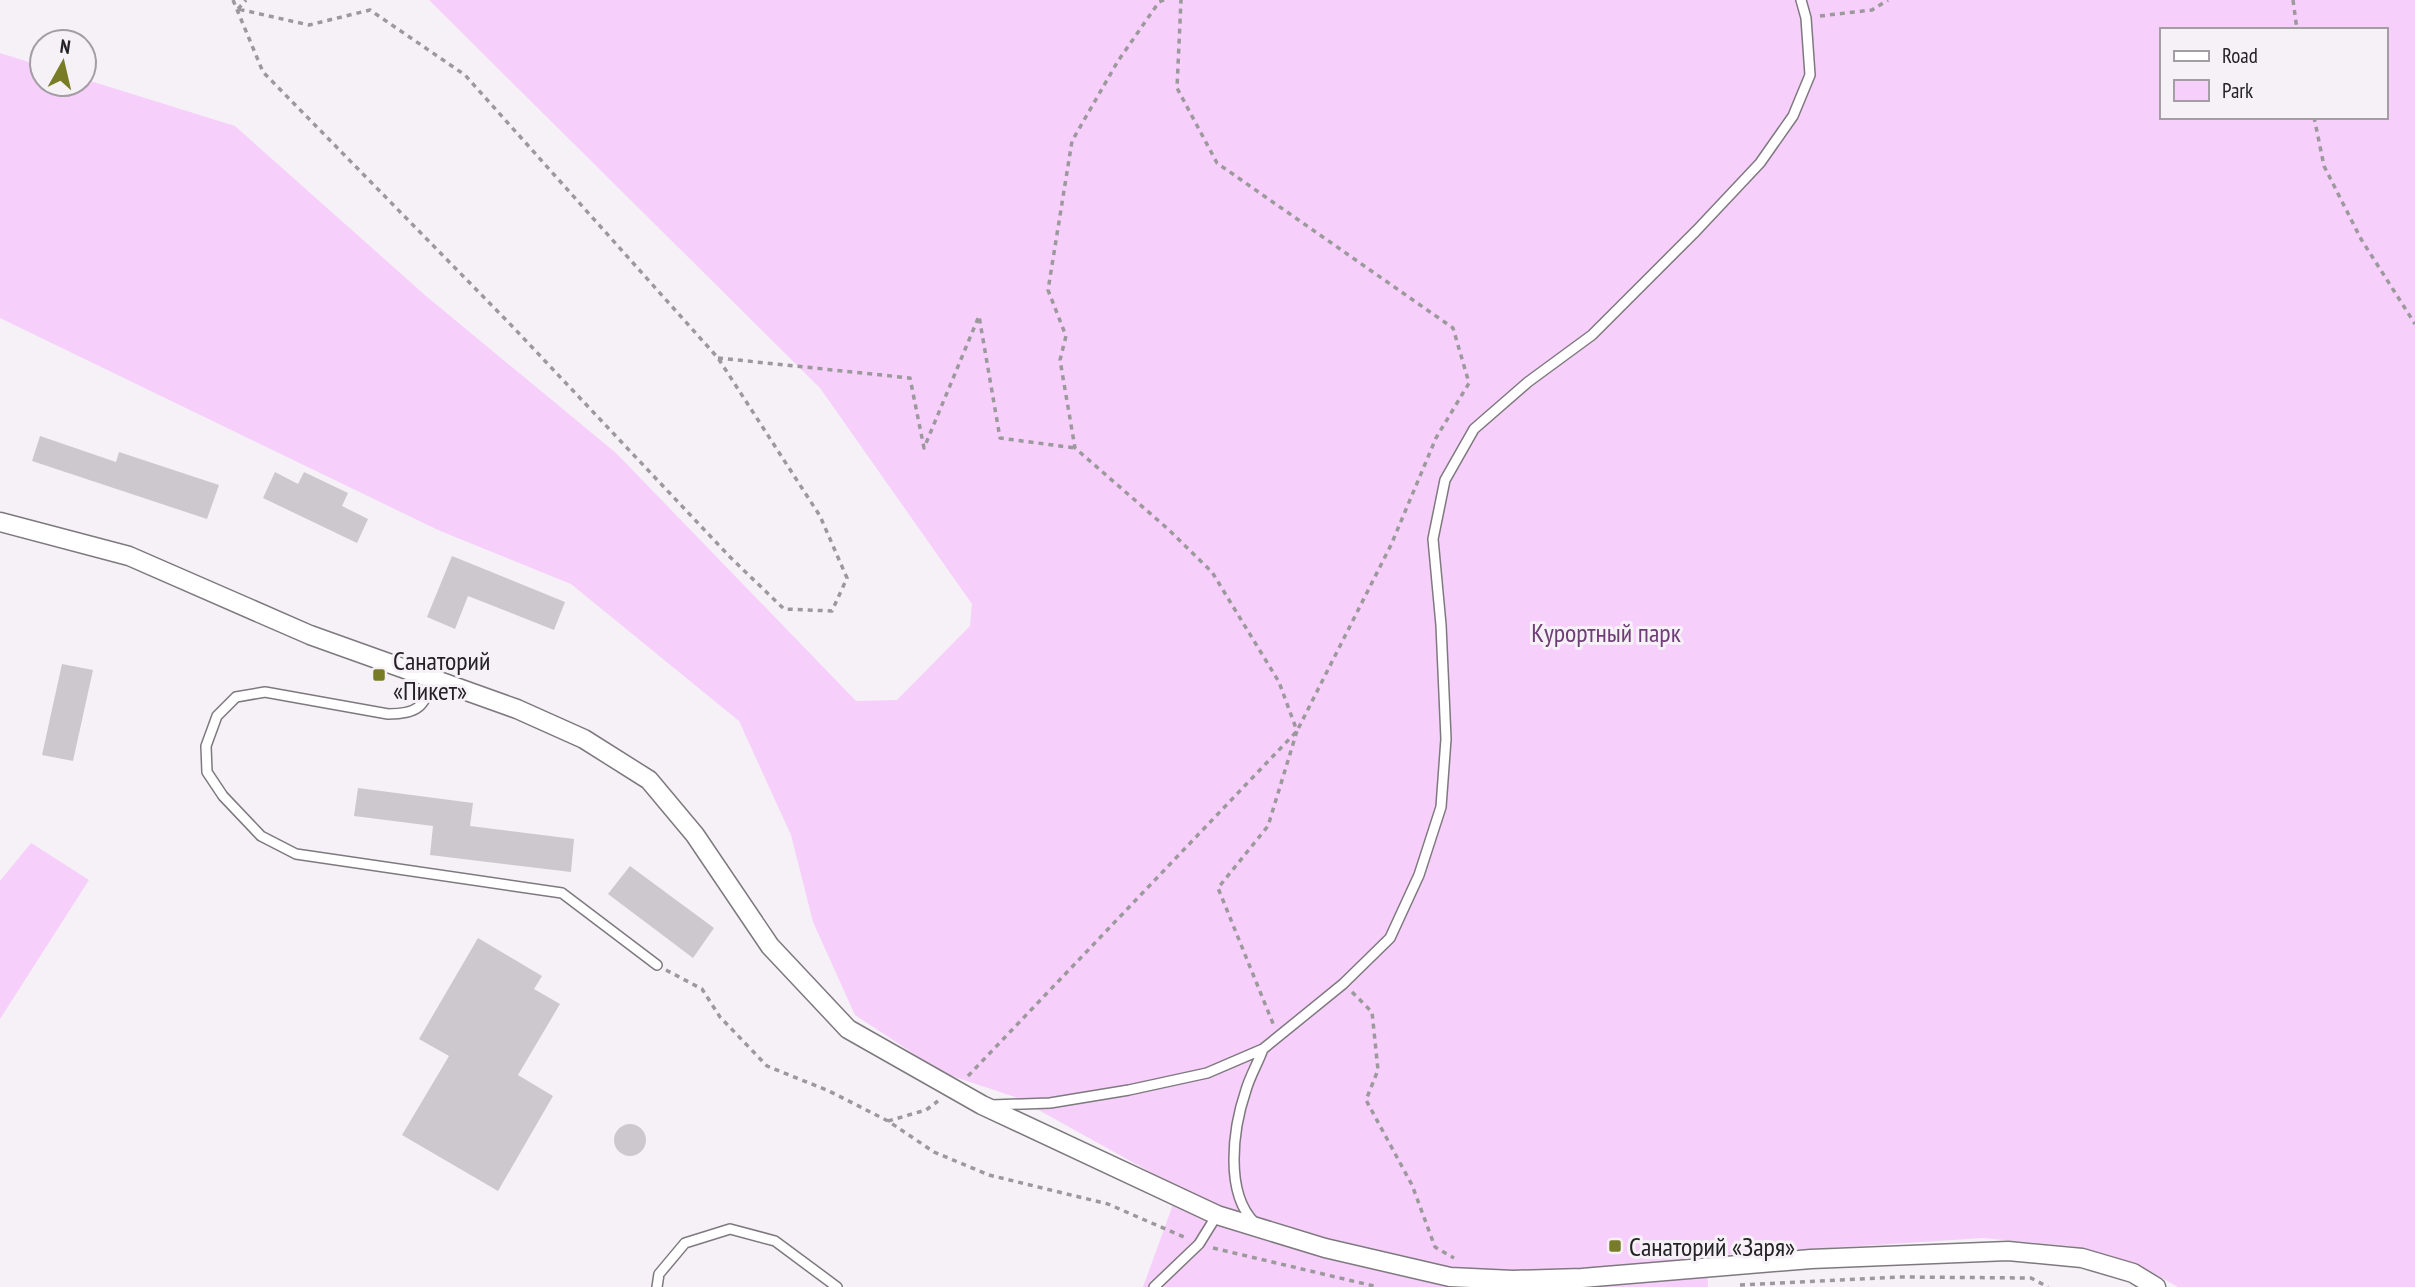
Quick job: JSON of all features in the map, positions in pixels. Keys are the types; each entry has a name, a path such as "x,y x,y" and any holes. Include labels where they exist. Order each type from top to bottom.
{"street":[{"path":"0,522 129,556 310,635 517,709 584,739 649,780 695,835 770,946 848,1029 954,1091 1217,1215 1264,1231 1388,1264 1450,1277 1634,1281 1811,1259 2008,1251 2082,1258 2133,1273 2156,1287"}],"lane":[{"path":"982,1105 1050,1103 1207,1073 1264,1049 1343,984 1390,938 1419,875 1441,807 1446,739 1441,625 1433,539 1445,480 1474,429 1528,382 1592,335 1760,163 1793,116 1810,75 1806,18 1801,0"},
{"path":"434,681 424,704 409,714 388,714 264,692 236,697 217,716 206,746 207,772 223,796 261,835 296,854 562,893 657,965"},
{"path":"1264,1049 1245,1091 1234,1140 1235,1178 1246,1214 1264,1231"},
{"path":"1154,1287 1199,1244 1217,1215"},
{"path":"657,1287 659,1274 685,1243 730,1229 775,1241 837,1287"}],"path":[{"path":"233,0 263,72 512,326 730,556 784,609 832,611 847,578 820,516 718,358 465,75 370,10 309,25 237,9"},
{"path":"237,9 246,0"},
{"path":"1075,448 1060,360 1066,336 1048,290 1072,141 1118,61 1159,2 1164,0"},
{"path":"1181,0 1177,88 1217,163 1453,328 1469,383 1436,438 1391,545 1297,731 1268,826 1218,888 1278,1038"},
{"path":"1806,18 1872,10 1888,0"},
{"path":"2293,0 2297,28"},
{"path":"2314,119 2324,166 2361,239 2415,324"},
{"path":"718,358 910,378 925,448 979,316 1000,438 1075,448 1168,529 1212,572 1279,682 1297,731"},
{"path":"888,1121 926,1110 954,1091 1297,731"},
{"path":"657,965 702,989 720,1017 767,1066 829,1091 888,1121 934,1152 989,1175 1108,1204 1199,1244 1378,1287"},
{"path":"1343,984 1372,1012 1378,1070 1366,1100 1412,1185 1435,1247 1455,1259"},
{"path":"1739,1285 1900,1277 2031,1278 2048,1287"}],"green space":[{"name":"Курортный парк","path":"429,0 2415,0 2415,1287 2178,1287 2137,1264 2071,1246 1983,1238 1707,1256 1708,1287 1143,1287 1179,1188 1015,1097 943,1073 855,1015 813,922 791,835 739,721 571,584 438,530 0,318 0,53 28,62 28,98 98,98 98,83 235,126 426,296 616,453 856,701 897,700 970,626 972,604 820,388"},
{"path":"31,843 89,880 0,1019 0,881"}],"building":[{"path":"40,436 116,462 119,452 219,485 207,519 32,461"},
{"path":"275,472 298,484 304,472 348,493 342,506 368,519 357,543 263,498"},
{"path":"452,556 565,602 554,630 468,596 455,629 427,617"},
{"path":"62,664 93,670 73,761 42,755"},
{"path":"358,788 473,803 470,826 574,839 571,872 430,855 433,826 354,816"},
{"path":"630,866 714,928 693,958 608,894"},
{"path":"478,938 542,976 534,989 560,1004 518,1075 553,1096 498,1191 402,1135 449,1056 419,1039"},
{"path":"630,1124 642,1128 646,1140 642,1152 630,1156 618,1152 614,1140 618,1128"}],"place":[{"name":"Санаторий «Пикет»","path":"379,675"},
{"name":"Санаторий «Заря»","path":"1615,1246"}]}
